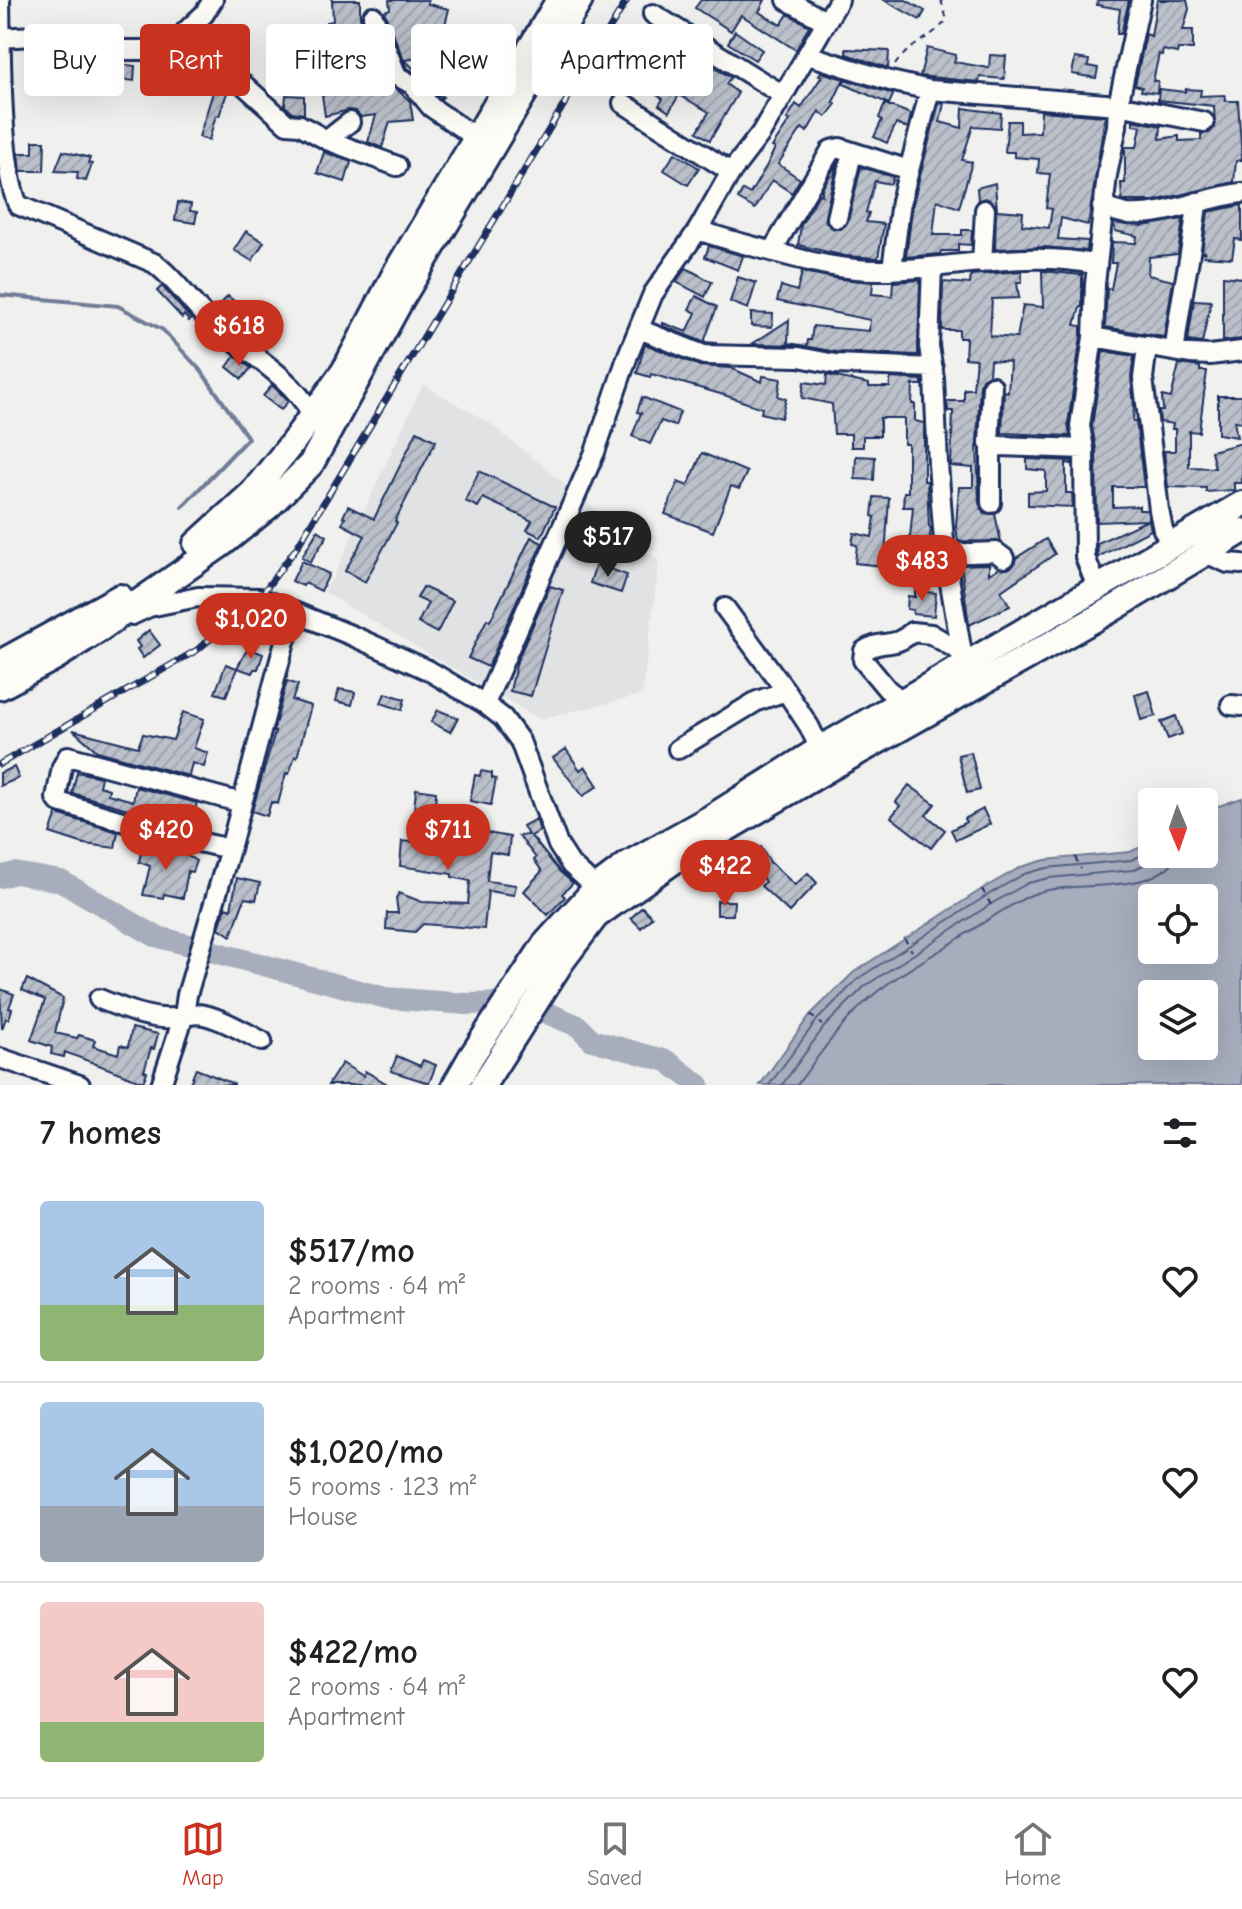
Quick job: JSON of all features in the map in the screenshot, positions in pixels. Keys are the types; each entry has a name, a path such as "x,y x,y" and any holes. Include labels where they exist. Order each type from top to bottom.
{"main road":[{"path":"0,663 105,607 206,537 253,492 353,357 397,270 559,0"},
{"path":"0,687 100,629 222,544 269,506 311,464 402,298 580,0"},
{"path":"487,1079 628,864 712,817 902,701 962,658 997,648 1242,504"},
{"path":"455,1085 527,970 562,923 605,895 684,854 1111,610 1242,531"}],"street":[{"path":"0,0 2,149 11,194 18,205 154,263 169,274 204,315 288,383 302,397 312,414"},
{"path":"193,24 213,0"},
{"path":"787,0 825,21"},
{"path":"485,704 595,452 653,294 698,230 731,172 761,133 839,0"},
{"path":"1097,587 1085,557 1084,449 1080,426 1093,337 1102,207 1118,105 1141,0"},
{"path":"653,14 783,95"},
{"path":"373,16 397,76 413,85 431,107 475,137"},
{"path":"0,38 50,35 101,50 140,48"},
{"path":"808,55 930,90 1118,105 1204,122"},
{"path":"250,90 287,124 300,125 327,140 397,166"},
{"path":"892,269 901,201 930,90"},
{"path":"623,103 731,172"},
{"path":"327,140 350,122"},
{"path":"772,251 835,147 909,170"},
{"path":"837,218 852,153"},
{"path":"1102,207 1127,214 1179,208 1214,196 1242,193"},
{"path":"1175,349 1181,300 1192,253 1197,202"},
{"path":"982,263 985,210"},
{"path":"698,230 751,248 854,270 1032,259 1097,265"},
{"path":"932,267 929,316 945,554 962,658"},
{"path":"639,329 704,355 799,357 835,364 933,368"},
{"path":"1093,337 1210,355 1242,351"},
{"path":"1147,346 1143,378 1159,510 1163,530 1173,546"},
{"path":"991,503 991,444 988,438 992,386"},
{"path":"991,444 1084,449"},
{"path":"945,554 996,552 1004,558"},
{"path":"1205,553 1228,563 1242,564"},
{"path":"100,629 149,607 198,597 259,598 428,670 503,718 520,741 558,845 571,865 605,895"},
{"path":"725,608 786,691 820,749"},
{"path":"161,1085 184,1015 285,641 297,614"},
{"path":"902,701 887,689 863,660 864,651 873,645 902,642 912,632 931,634 962,658"},
{"path":"678,749 757,701 786,691"},
{"path":"230,849 172,836 59,802 56,798 62,767 68,756 242,803"},
{"path":"99,999 135,1012 172,1018 207,1015 262,1041"},
{"path":"0,1058 80,1085"}],"path":[{"path":"895,82 895,64 909,46 937,32 947,20 941,0"},
{"path":"1075,857 1081,869"},
{"path":"982,889 991,905"},
{"path":"904,938 912,951"},
{"path":"810,1015 822,1025"}],"shaded area":[{"path":"423,384 491,424 659,561 642,695 539,719 324,592"}],"water":[{"path":"1242,798 1242,1085 760,1085 810,1015 854,972 982,889 1021,867 1045,860 1130,852 1138,848 1138,868 1218,868 1218,806"}],"building":[{"path":"332,0 360,0 363,24 326,24 333,21"},
{"path":"389,0 428,0 428,4 449,9 445,24 411,24 411,59 405,60 411,70 407,68 395,38 395,24 389,24 384,11 390,9"},
{"path":"701,0 765,0 759,12 781,25 788,14 809,26 796,50 741,15 731,31 695,8"},
{"path":"884,0 906,0 925,11 920,20"},
{"path":"1098,0 1129,0 1121,34 1117,34 1120,9 1097,5"},
{"path":"1157,0 1187,0 1189,9 1183,30 1193,30 1193,49 1178,49 1177,53 1163,50 1162,55 1159,54 1153,81 1158,81 1157,93 1141,91 1142,87 1135,85 1146,34 1151,36"},
{"path":"735,31 762,50 755,60 728,43"},
{"path":"927,48 956,55 954,62 989,68 990,55 1006,56 1004,79 980,77 979,82 920,76"},
{"path":"846,49 889,51 888,68 846,54"},
{"path":"1075,58 1089,60 1088,66 1098,68 1096,78 1072,74"},
{"path":"124,65 135,66 134,81 124,80"},
{"path":"713,67 731,77 726,84 738,93 710,140 697,132 709,112 681,96 713,96"},
{"path":"821,72 844,79 833,102 836,104 826,117 819,111 807,132 802,128 778,164 800,179 792,193 772,180 755,209 738,199 743,190 750,194 775,148 772,147 790,120 787,119 796,104 801,108 822,76 819,75"},
{"path":"844,79 893,95 889,104 844,84"},
{"path":"395,88 410,101 413,120 390,122 382,148 368,142 376,115 361,117 349,110 325,116 322,96 395,96"},
{"path":"1159,89 1201,90 1200,96 1225,95 1225,101 1238,101 1242,160 1236,161 1234,182 1154,201 1122,201 1125,147 1137,147 1141,126 1133,125 1133,120 1161,126 1160,139 1179,136 1179,141 1201,140 1201,134 1209,133 1215,127 1214,106 1158,100"},
{"path":"212,96 226,96 219,116 216,115 209,140 199,137"},
{"path":"286,96 304,96 304,114 292,112 285,106"},
{"path":"658,96 678,96 669,112 659,105 663,99"},
{"path":"939,103 944,103 940,122 962,128 963,108 1001,113 1000,128 973,126 962,160 972,162 959,208 937,200 933,235 962,235 962,230 972,230 971,245 958,244 958,251 906,257 913,203"},
{"path":"885,104 911,114 908,128 896,124 887,143 874,137"},
{"path":"1041,111 1105,116 1088,225 1061,218 1058,239 1088,241 1087,251 1045,247 995,249 996,205 986,198 978,200 977,188 995,183 997,210 1023,212 1022,225 1049,228 1052,209 1046,208 1050,174 1038,173 1039,159 1014,157 1014,152 1005,152 1008,121 1020,121 1020,133 1040,132"},
{"path":"33,141 45,141 44,171 21,171 19,153 33,153"},
{"path":"63,151 90,158 88,163 92,164 86,181 77,179 78,172 55,171"},
{"path":"324,152 351,162 345,182 317,173"},
{"path":"675,153 699,168 688,185 664,170"},
{"path":"837,163 825,216 826,222 834,229 841,229 848,221 861,167 893,177 891,184 875,181 866,212 869,213 866,222 884,224 878,258 845,256 798,245 801,225 819,194 822,195 822,189"},
{"path":"178,202 191,204 190,211 197,212 195,223 175,220"},
{"path":"1242,205 1242,240 1235,239 1232,258 1204,256 1208,212"},
{"path":"1183,219 1178,254 1149,257 1148,275 1173,281 1164,337 1105,327 1107,288 1111,289 1116,263 1111,263 1112,242 1136,243 1137,236 1115,231 1114,223 1143,226"},
{"path":"246,231 264,242 252,261 234,250"},
{"path":"709,246 743,256 738,270 705,257"},
{"path":"686,268 712,282 705,297 676,282"},
{"path":"1022,271 1022,282 1017,282 1019,298 992,299 990,336 1017,338 1023,305 1043,307 1042,271 1082,275 1082,307 1075,325 1081,326 1081,336 1068,424 1070,436 1002,433 1004,391 1008,392 1010,362 990,360 989,375 982,379 980,385 977,442 979,503 984,513 995,514 1001,542 958,541 959,487 973,487 973,468 951,466 953,411 948,411 947,401 964,401 964,389 973,389 976,359 965,358 966,338 959,338 959,330 942,330 943,282 970,284 971,275"},
{"path":"802,272 873,282 872,294 892,296 893,282 920,280 918,355 836,352 799,345 752,344 789,320 788,343 807,346 813,326 869,331 870,320 777,301 781,286 797,291"},
{"path":"1223,276 1242,278 1242,339 1223,341"},
{"path":"738,277 756,283 748,309 730,302"},
{"path":"162,286 191,319 189,321 184,315 182,318 157,291"},
{"path":"228,296 241,307 229,320 217,308"},
{"path":"696,296 717,307 704,342 717,343 706,343 663,326 663,323 687,332 696,313 689,309"},
{"path":"1194,300 1211,301 1202,343 1188,341"},
{"path":"751,313 773,314 772,327 751,326"},
{"path":"645,344 700,366 731,368 762,382 763,376 781,379 778,396 786,399 781,418 761,413 762,408 724,395 651,374 650,377 637,373"},
{"path":"1103,351 1134,356 1131,377 1133,421 1136,421 1144,487 1113,487 1113,507 1139,506 1139,510 1147,510 1151,530 1098,557 1097,543 1148,520 1097,522 1096,449 1092,426"},
{"path":"235,356 251,368 242,379 227,367"},
{"path":"1179,364 1207,371 1199,432 1189,431 1189,467 1215,468 1211,451 1242,443 1242,483 1234,483 1234,490 1206,492 1206,488 1168,487 1164,451 1175,451 1175,429 1172,429 1173,424 1160,422 1159,411 1163,411 1162,396 1171,398"},
{"path":"827,375 869,384 869,387 890,387 890,378 922,380 922,385 913,385 912,404 915,404 915,421 924,423 924,481 927,481 931,529 927,559 934,559 936,572 892,571 892,567 855,563 857,545 852,544 854,533 872,537 874,497 889,498 885,556 908,557 913,507 903,507 904,492 908,492 908,444 904,444 904,418 880,418 880,436 863,436 863,447 851,447 851,434 834,434 832,404 802,398 804,382 826,385"},
{"path":"272,385 288,401 281,410 263,396"},
{"path":"1218,396 1242,396 1242,422 1234,421 1237,437 1218,434"},
{"path":"642,397 680,412 675,426 661,421 650,444 632,436 641,413 637,412"},
{"path":"417,431 436,441 365,582 345,571 365,536 342,524 343,517 348,506 374,519"},
{"path":"702,453 747,472 739,489 731,486 713,532 665,514 678,482 688,486"},
{"path":"856,456 875,457 874,480 855,479"},
{"path":"1027,459 1072,461 1072,464 1066,463 1066,493 1072,493 1073,507 1028,505 1028,492 1046,491 1046,471 1027,469"},
{"path":"479,471 555,507 541,537 527,530 532,521 483,498 478,507 465,501"},
{"path":"318,530 327,536 310,562 302,557"},
{"path":"531,537 542,543 488,667 468,658 487,619 490,621"},
{"path":"1046,539 1055,554 1001,591 1010,606 969,625 961,565 989,564 989,574 999,568 1008,569 1014,565 1016,558"},
{"path":"302,561 329,574 321,591 292,581"},
{"path":"596,564 627,575 621,593 590,583"},
{"path":"550,586 563,590 531,696 510,691 517,661"},
{"path":"423,587 453,601 437,633 418,623 428,603 417,598"},
{"path":"915,591 936,593 934,616 913,614 913,610 907,609 908,596 915,597"},
{"path":"149,630 160,645 143,658 136,641"},
{"path":"248,648 263,654 258,669 252,673 237,668"},
{"path":"226,664 237,668 226,696 215,693"},
{"path":"287,681 298,685 292,700 311,706 297,757 289,774 286,773 278,804 271,802 267,816 252,811"},
{"path":"339,689 355,692 352,705 336,701"},
{"path":"1149,691 1156,716 1141,720 1135,695"},
{"path":"385,693 405,699 402,710 381,703"},
{"path":"438,710 458,718 450,732 431,722"},
{"path":"183,712 204,719 194,748 208,753 204,767 192,763 189,776 97,751 73,730 138,747 143,734 173,740"},
{"path":"1176,716 1182,734 1168,739 1161,722"},
{"path":"566,749 580,770 585,766 598,786 583,796 553,758"},
{"path":"971,752 980,790 967,793 958,755"},
{"path":"14,767 19,778 0,786 0,773"},
{"path":"481,771 492,773 492,778 496,779 491,805 470,801 475,775 480,776"},
{"path":"77,772 101,777 99,786 109,789 108,794 133,801 136,787 197,803 194,813 202,815 198,829 72,793"},
{"path":"909,785 935,804 926,815 945,830 931,848 891,817 900,806 896,802"},
{"path":"416,789 436,792 432,845 458,849 464,822 483,826 482,832 510,837 508,855 490,852 487,881 516,885 514,895 488,891 484,929 423,924 415,932 386,929 387,913 398,913 396,898 399,893 422,902 468,904 470,881 452,877 452,874 400,866 402,841 411,842"},
{"path":"983,809 990,824 956,840 951,830"},
{"path":"57,814 118,832 115,848 84,844 50,833"},
{"path":"536,819 540,831 531,836 573,883 548,915 524,891 542,871 519,836 528,835 523,826"},
{"path":"142,847 186,855 196,861 192,872 188,871 183,898 164,894 163,898 143,895 150,866 139,862"},
{"path":"761,847 770,862 795,885 808,873 817,883 789,912 761,886 765,882 748,854"},
{"path":"237,878 260,883 256,900 245,898 231,936 219,928 226,907 231,909"},
{"path":"717,901 734,901 733,915 717,915"},
{"path":"642,907 652,917 641,928 631,918"},
{"path":"27,979 63,998 55,1033 95,1040 93,1046 118,1054 120,1045 128,1047 132,1028 158,1034 154,1049 151,1048 143,1082 65,1052 64,1057 51,1054 52,1047 31,1040 45,1000 22,990"},
{"path":"0,989 14,994 9,1019 6,1018 2,1029"},
{"path":"397,1056 420,1066 423,1060 436,1065 429,1083 391,1071"},
{"path":"342,1063 363,1076 365,1071 389,1085 328,1085"},
{"path":"196,1069 234,1084 234,1085 189,1085"}],"waterway":[{"path":"0,295 118,306 163,330 202,372 248,438 182,507"},
{"path":"0,877 15,873 61,881 155,936 386,998 467,1004 523,1003 578,1026 592,1040 667,1061 699,1085"}],"railway":[{"path":"0,764 197,650 259,598 297,547 627,0"}]}
